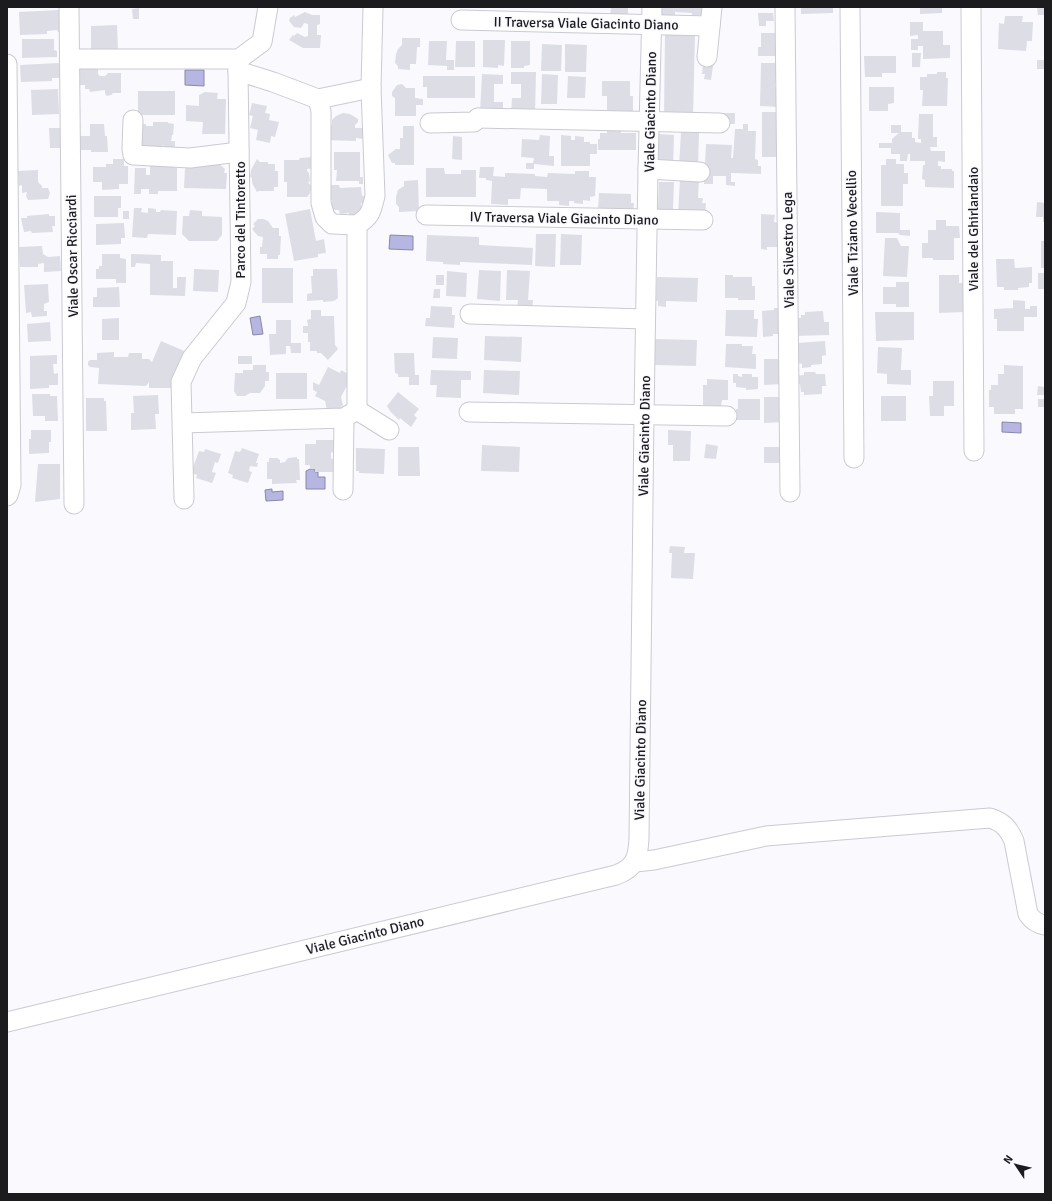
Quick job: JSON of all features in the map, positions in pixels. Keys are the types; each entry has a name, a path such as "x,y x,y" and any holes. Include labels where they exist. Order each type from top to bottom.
{"street":[{"name":"Viale Oscar Ricciardi","path":"69,7 74,504"},
{"path":"239,65 262,42 268,7"},
{"path":"318,99 321,111 321,203 325,217 332,224 357,225 366,219 371,210 374,196 371,88 373,7"},
{"name":"Viale Silvestro Lega","path":"785,7 790,492"},
{"name":"Viale Tiziano Vecellio","path":"850,7 854,458"},
{"name":"Viale del Ghirlandaio","path":"971,7 974,451"},
{"name":"II Traversa Viale Giacinto Diano","path":"461,20 652,15 711,16"},
{"name":"Viale Giacinto Diano","path":"7,1022 616,875 625,871 635,862 639,839 645,319 652,15"},
{"path":"707,57 711,16"},
{"path":"70,59 239,65 274,82 318,99 371,88"},
{"path":"7,64 11,485 7,496"},
{"name":"Parco del Tintoretto","path":"184,499 181,382 192,358 236,303 241,282 239,65"},
{"path":"455,114 475,115 478,118 720,122"},
{"path":"430,123 474,122 478,118"},
{"path":"132,120 133,155 190,158 239,152"},
{"path":"648,169 700,172"},
{"name":"IV Traversa Viale Giacinto Diano","path":"426,215 703,220"},
{"path":"343,490 351,414 357,225"},
{"path":"470,314 645,319"},
{"path":"469,412 727,416"},
{"path":"183,423 351,414 389,430"},
{"path":"635,862 654,860 766,836 990,818 1003,824 1011,834 1014,842 1028,914 1032,920 1041,925 1045,925"}],"water":[{"path":"185,70 204,70 204,86 185,85"},
{"path":"390,235 413,236 413,250 389,249"},
{"path":"260,316 263,334 253,335 250,318"},
{"path":"1002,422 1021,423 1021,433 1002,432"},
{"path":"315,469 315,472 318,472 318,477 325,477 325,489 306,489 306,471"},
{"path":"272,489 272,492 283,491 283,500 266,501 265,490"}],"building":[{"path":"611,7 628,7 628,19 610,18"},
{"path":"662,7 702,7 702,15 675,12 675,16 662,16"},
{"path":"801,7 833,7 833,13 801,14"},
{"path":"920,7 942,7 942,13 920,14"},
{"path":"1037,7 1045,7 1045,15 1038,15"},
{"path":"139,8 139,19 133,19 132,9"},
{"path":"59,10 59,28 63,28 63,32 58,32 57,30 47,31 47,34 20,35 19,12"},
{"path":"305,12 312,15 320,15 320,24 317,25 317,35 321,35 320,48 303,48 289,40 297,33 305,37 308,36 308,24 304,23 301,28 294,27 289,21 294,15 295,17"},
{"path":"758,13 773,13 774,21 766,21 766,26 759,26"},
{"path":"1005,16 1023,16 1022,22 1033,22 1032,41 1027,41 1026,51 998,49 999,23 1004,24"},
{"path":"910,22 923,22 923,31 943,31 943,45 950,45 950,58 923,59 923,46 918,46 918,50 911,50 911,39 918,39 918,35 910,36"},
{"path":"117,25 118,50 91,51 91,26"},
{"path":"665,32 695,32 693,119 664,118"},
{"path":"761,33 781,33 777,56 758,56 758,47 761,47"},
{"path":"402,38 420,38 420,47 417,47 416,64 410,64 410,70 398,69 398,66 395,63 396,54 402,45"},
{"path":"22,39 54,39 54,50 57,51 57,57 22,58"},
{"path":"483,40 505,40 504,66 498,65 498,68 483,67"},
{"path":"429,41 447,41 446,60 454,60 454,70 447,70 447,66 428,65"},
{"path":"456,41 475,41 475,67 455,67"},
{"path":"511,41 530,41 530,65 524,66 524,68 511,68"},
{"path":"542,44 562,45 561,71 541,71"},
{"path":"565,44 587,45 586,72 565,72"},
{"path":"912,53 921,53 920,67 912,67"},
{"path":"864,56 896,56 896,73 882,73 882,77 865,77"},
{"path":"1037,60 1045,60 1044,69 1037,69"},
{"path":"59,63 60,78 52,78 52,81 21,82 20,65"},
{"path":"761,63 779,63 779,76 776,76 775,87 783,87 777,107 760,106"},
{"path":"703,65 713,66 711,80 704,79 705,74 702,74"},
{"path":"75,68 98,68 98,74 100,76 105,76 108,73 121,73 121,93 113,93 107,96 105,94 105,90 90,92 89,89 85,89 85,85 75,85"},
{"path":"511,72 536,72 535,115 511,115 512,98 521,98 521,84 511,84"},
{"path":"937,72 946,72 946,78 948,78 947,106 922,106 923,90 920,90 920,77 927,77 927,74 937,74"},
{"path":"482,74 503,75 503,84 494,84 494,102 503,102 503,113 480,112"},
{"path":"542,74 558,75 557,104 541,104"},
{"path":"423,76 475,76 475,98 427,98 427,87 423,87"},
{"path":"568,76 586,77 585,98 567,98"},
{"path":"602,81 630,81 630,96 633,96 633,111 607,111 607,96 602,96"},
{"path":"402,84 406,88 415,88 415,98 423,99 423,105 416,105 416,116 395,116 395,98 392,96 392,92 397,85"},
{"path":"869,87 894,87 894,103 888,104 888,111 869,111"},
{"path":"58,89 59,114 32,115 31,90"},
{"path":"138,91 175,91 175,115 138,115"},
{"path":"205,92 218,93 217,99 226,99 225,134 202,134 203,122 186,121 186,105 199,106 199,95"},
{"path":"252,103 267,106 265,113 270,114 269,120 279,122 275,137 271,136 270,143 256,140 258,130 250,128 253,116 249,115"},
{"path":"762,112 776,112 776,140 781,140 781,157 762,157"},
{"path":"343,113 350,114 358,119 355,128 363,128 363,139 356,138 356,141 326,140 326,125 332,125 332,120 336,116"},
{"path":"723,113 735,113 735,124 723,124"},
{"path":"919,114 933,114 933,137 937,137 937,147 930,147 931,151 945,151 945,162 938,161 938,166 941,166 941,169 952,169 952,171 954,171 954,188 925,187 925,180 922,179 923,165 925,165 925,161 910,161 910,154 908,154 907,161 900,161 900,154 891,154 891,148 879,148 879,143 892,143 892,139 899,133 891,133 891,125 901,125 901,132 912,132 912,138 915,138 915,142 921,143 921,139 918,139"},
{"path":"153,122 168,122 174,124 171,141 175,141 175,147 170,152 163,145 154,155 141,152 138,124 153,126"},
{"path":"90,124 104,124 105,136 107,136 108,152 91,152 91,150 80,150 80,136 90,136"},
{"path":"743,124 748,124 748,131 756,131 755,159 758,160 758,166 761,166 761,174 731,173 731,182 735,182 735,186 726,185 726,176 713,176 713,184 704,184 706,144 732,145 731,158 733,158 735,129 743,129"},
{"path":"403,126 414,126 414,165 395,165 395,163 392,163 388,155 396,149 400,149 400,138 403,138"},
{"path":"49,128 62,128 62,148 50,148"},
{"path":"607,130 621,130 621,133 636,133 636,150 598,150 598,139 600,139 600,133 607,133"},
{"path":"681,132 699,133 698,168 679,167"},
{"path":"658,134 674,135 673,165 658,164"},
{"path":"540,135 550,136 549,156 554,156 554,166 534,164 534,169 526,169 526,163 533,163 534,158 521,157 522,139 539,140"},
{"path":"561,135 571,136 571,140 575,140 575,136 584,137 584,142 597,144 597,154 590,154 590,166 561,166"},
{"path":"453,136 462,137 462,160 452,159"},
{"path":"334,152 360,152 360,177 363,177 363,184 359,184 359,181 336,181 337,170 334,170"},
{"path":"314,157 314,168 307,169 310,181 308,183 312,186 310,193 307,197 287,197 287,182 284,182 284,160 299,160 300,158"},
{"path":"113,159 124,159 124,166 128,166 128,184 119,184 119,189 102,190 102,182 93,182 93,167 106,167 106,164 113,164"},
{"path":"257,159 260,162 275,164 275,171 278,171 278,187 274,187 274,191 257,192 253,185 252,178 250,177 251,170"},
{"path":"886,159 896,159 896,164 904,164 904,173 908,173 908,184 903,184 903,206 881,206 881,165 886,165"},
{"path":"191,162 217,162 225,169 224,173 227,173 226,189 184,188 185,169"},
{"path":"150,165 174,165 174,168 177,168 177,191 158,191 158,194 149,194 149,189 141,189 141,194 134,194 135,168 146,168 146,175 150,175"},
{"path":"480,167 494,167 493,176 505,177 505,173 535,174 535,176 547,177 548,173 575,174 575,171 589,171 589,177 596,177 595,196 590,197 590,201 583,200 583,204 569,201 569,206 559,205 559,201 547,201 547,189 521,188 520,199 508,199 508,205 491,204 492,181 486,180 486,178 479,178"},
{"path":"426,168 444,168 445,174 461,174 461,170 476,170 476,197 426,197"},
{"path":"38,170 38,182 42,188 48,188 50,193 48,199 28,200 26,196 27,192 22,193 22,185 19,186 18,171"},
{"path":"680,179 699,180 698,198 703,198 702,203 706,203 705,217 678,215"},
{"path":"418,180 419,211 399,212 399,207 396,204 398,190 404,186 404,181"},
{"path":"659,182 674,182 673,210 658,209"},
{"path":"328,185 339,185 340,188 361,187 362,196 370,195 370,203 361,203 362,215 349,216 349,213 340,214 339,210 332,210 332,200 329,200"},
{"path":"599,193 631,194 631,203 634,203 633,213 598,212"},
{"path":"94,196 121,196 121,208 118,208 118,217 94,217"},
{"path":"1037,202 1045,203 1045,222 1043,222 1043,217 1036,217"},
{"path":"134,208 142,208 141,212 148,213 148,208 156,209 156,212 160,212 161,210 177,211 176,235 148,234 147,238 132,237"},
{"path":"310,209 316,241 324,239 326,253 318,254 318,257 294,261 285,214"},
{"path":"190,210 202,211 202,216 222,217 222,235 217,241 189,241 182,234 183,216 189,216"},
{"path":"123,211 129,211 129,219 123,219"},
{"path":"876,212 900,213 900,230 910,230 910,236 900,235 898,233 876,233"},
{"path":"49,214 49,216 55,216 55,226 52,226 53,232 24,232 21,218"},
{"path":"761,214 775,215 774,222 780,223 782,247 767,247 767,250 761,249"},
{"path":"258,219 268,221 273,228 279,228 279,236 281,236 280,255 278,255 278,259 267,259 267,254 260,254 260,247 262,247 263,237 258,236 252,229 255,226 253,224"},
{"path":"936,220 946,220 946,226 959,226 960,238 954,238 954,260 933,260 933,258 922,258 922,243 928,243 928,230 936,230"},
{"path":"124,223 125,238 121,238 121,244 96,245 96,224"},
{"path":"536,234 556,234 555,267 535,266"},
{"path":"561,234 582,235 581,265 560,265"},
{"path":"427,235 479,237 479,245 533,248 532,265 460,262 460,265 426,261"},
{"path":"885,238 897,238 901,246 909,246 907,277 883,276"},
{"path":"1041,241 1045,241 1045,268 1041,268"},
{"path":"42,246 43,254 48,257 60,256 61,271 44,272 44,263 38,264 38,267 20,267 19,247"},
{"path":"102,254 120,254 120,258 126,259 126,283 116,283 116,279 96,279 96,269 99,269 99,266 102,266"},
{"path":"131,254 161,255 161,261 173,261 173,288 177,288 177,277 186,277 185,296 150,295 150,264 136,263 135,267 131,267"},
{"path":"996,259 1014,259 1015,268 1032,267 1032,283 1029,283 1029,287 1018,288 1018,290 1004,290 1004,287 997,287"},
{"path":"262,268 293,268 293,303 262,303"},
{"path":"194,269 219,270 218,292 193,291"},
{"path":"313,269 337,269 338,298 334,301 307,301 307,294 312,293 311,276 313,276"},
{"path":"479,270 501,271 500,301 477,299"},
{"path":"507,270 530,271 528,300 533,300 532,311 517,310 518,300 506,300"},
{"path":"447,271 467,273 466,297 446,296"},
{"path":"1038,273 1045,273 1045,289 1038,289"},
{"path":"436,275 444,275 444,285 436,285"},
{"path":"725,275 733,275 733,277 752,277 752,286 755,286 755,300 725,298"},
{"path":"939,275 959,275 959,283 963,283 964,312 939,313"},
{"path":"657,277 698,278 697,302 666,301 666,307 658,306 658,301 656,301"},
{"path":"896,282 909,282 909,307 896,307 896,304 883,304 883,287 896,287"},
{"path":"48,284 49,302 44,304 44,311 47,311 47,316 32,317 31,312 26,313 24,285"},
{"path":"119,287 120,307 93,307 93,297 97,297 97,288"},
{"path":"434,289 440,289 440,298 433,298"},
{"path":"1013,300 1025,301 1025,309 1030,309 1030,306 1037,306 1037,317 1024,317 1024,331 997,331 997,319 994,319 994,309 1013,308"},
{"path":"431,306 452,307 452,315 455,315 454,328 425,326 426,318 430,318"},
{"path":"774,308 781,308 782,334 773,334 773,336 763,337 762,311 774,310"},
{"path":"311,310 321,310 321,316 334,316 335,345 338,349 328,360 321,353 317,353 317,351 310,351 308,333 303,333 303,326 308,326 307,320 311,319"},
{"path":"726,310 754,310 754,319 758,319 757,337 725,336"},
{"path":"823,311 824,322 829,322 829,335 794,336 793,318 801,318 801,315 805,315 805,312"},
{"path":"875,312 914,312 914,340 876,341"},
{"path":"119,318 119,340 102,340 102,319"},
{"path":"276,320 291,320 291,343 301,343 301,353 291,353 290,346 286,346 286,354 270,355 269,334 276,334"},
{"path":"50,322 51,341 28,342 27,324"},
{"path":"485,336 522,337 521,362 484,360"},
{"path":"433,337 458,338 457,359 432,358"},
{"path":"653,339 697,340 696,366 653,365"},
{"path":"161,341 189,353 175,388 149,388 149,382 146,386 98,384 99,368 90,367 88,365 90,360 97,360 97,353 114,352 114,357 128,357 129,353 142,353 142,359 149,359 152,362"},
{"path":"825,341 826,355 822,356 822,364 802,368 802,364 798,363 797,343"},
{"path":"726,344 753,346 752,354 756,354 756,369 725,367"},
{"path":"878,347 902,348 901,370 911,370 911,385 887,384 887,374 877,373"},
{"path":"394,353 414,353 415,375 419,375 419,385 409,385 409,377 398,377 398,374 395,373"},
{"path":"57,355 57,364 53,364 54,374 58,373 58,385 49,385 49,388 30,389 30,356"},
{"path":"238,356 252,356 252,364 238,364"},
{"path":"764,359 781,359 782,384 764,385"},
{"path":"253,365 266,365 266,372 269,372 269,381 265,381 265,386 260,393 250,393 245,396 237,396 234,391 235,373 243,373 243,370 253,370"},
{"path":"1004,365 1023,366 1023,409 1015,409 1015,414 994,414 994,407 989,407 989,390 991,390 991,385 998,385 998,374 1004,374"},
{"path":"328,367 340,373 341,370 352,376 341,397 343,405 340,409 327,410 325,401 315,396 317,392 313,390 313,382 319,385"},
{"path":"431,370 471,371 471,380 461,380 461,398 436,397 437,385 430,385"},
{"path":"484,370 520,371 519,395 483,393"},
{"path":"804,372 825,374 826,386 822,386 822,394 804,395 804,392 801,392 800,384 793,385 793,376 804,375"},
{"path":"276,373 307,373 307,399 276,399"},
{"path":"733,374 738,374 738,376 742,377 742,374 752,374 752,377 758,377 758,389 746,390 746,388 736,387 736,383 733,383"},
{"path":"707,379 728,380 728,400 722,400 721,406 703,405 703,385 707,385"},
{"path":"933,381 954,381 954,406 944,406 944,416 930,416 929,396 933,396"},
{"path":"1038,386 1044,387 1044,395 1037,395"},
{"path":"398,392 419,409 414,415 417,418 411,427 400,418 399,420 387,406"},
{"path":"32,394 50,394 50,396 57,396 58,421 45,421 45,416 33,416"},
{"path":"158,395 159,414 155,414 156,429 131,430 131,413 134,413 133,396"},
{"path":"881,396 906,396 906,421 881,421"},
{"path":"764,397 783,397 783,422 764,423"},
{"path":"86,398 104,398 104,401 106,401 107,431 86,431"},
{"path":"738,399 760,399 760,420 736,420"},
{"path":"1038,399 1045,399 1045,407 1038,407"},
{"path":"31,430 51,430 49,453 29,454 29,439 31,439"},
{"path":"668,430 691,431 690,461 673,461 673,445 668,445"},
{"path":"316,440 334,440 334,451 331,453 331,458 334,460 334,472 315,472 315,469 310,469 310,465 305,465 305,444 316,444"},
{"path":"706,444 718,446 716,459 704,458"},
{"path":"482,445 520,447 519,472 481,471"},
{"path":"398,447 419,447 420,476 398,476"},
{"path":"764,447 785,447 785,463 764,463"},
{"path":"242,448 259,454 256,463 258,463 257,467 250,466 249,471 252,472 248,483 232,478 233,475 228,473 235,451 240,452"},
{"path":"356,448 385,449 384,474 359,473 359,471 356,471"},
{"path":"205,449 221,454 218,463 215,462 212,472 216,473 212,483 196,478 197,475 191,473 199,451 204,452"},
{"path":"297,457 297,459 299,459 300,480 296,480 297,483 272,484 272,479 267,479 267,462 269,462 269,458 277,458 280,460 280,463 285,462 288,458"},
{"path":"38,464 60,464 60,499 35,502"},
{"path":"670,546 685,547 684,553 695,553 693,579 671,578 672,553 669,553"}]}
